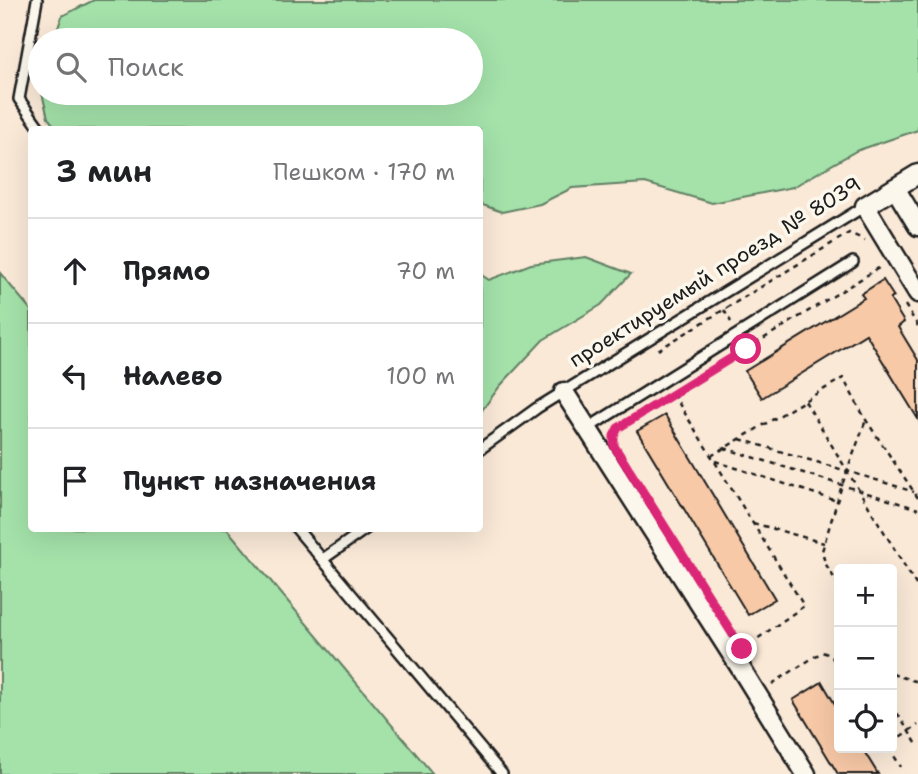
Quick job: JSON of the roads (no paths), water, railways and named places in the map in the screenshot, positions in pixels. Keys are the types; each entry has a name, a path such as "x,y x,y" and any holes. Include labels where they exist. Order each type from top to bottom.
{"street":[{"name":"проектируемый проезд № 8039","path":"865,206 918,174"},
{"path":"895,188 918,226"},
{"path":"865,206 918,293"},
{"path":"564,392 806,774"}],"lane":[{"path":"32,28 37,0"},
{"path":"28,50 19,99 38,126"},
{"name":"проектируемый проезд № 8039","path":"483,447 537,408 865,206"},
{"path":"588,428 853,262"},
{"path":"299,532 502,774"},
{"path":"323,559 360,532"}]}
